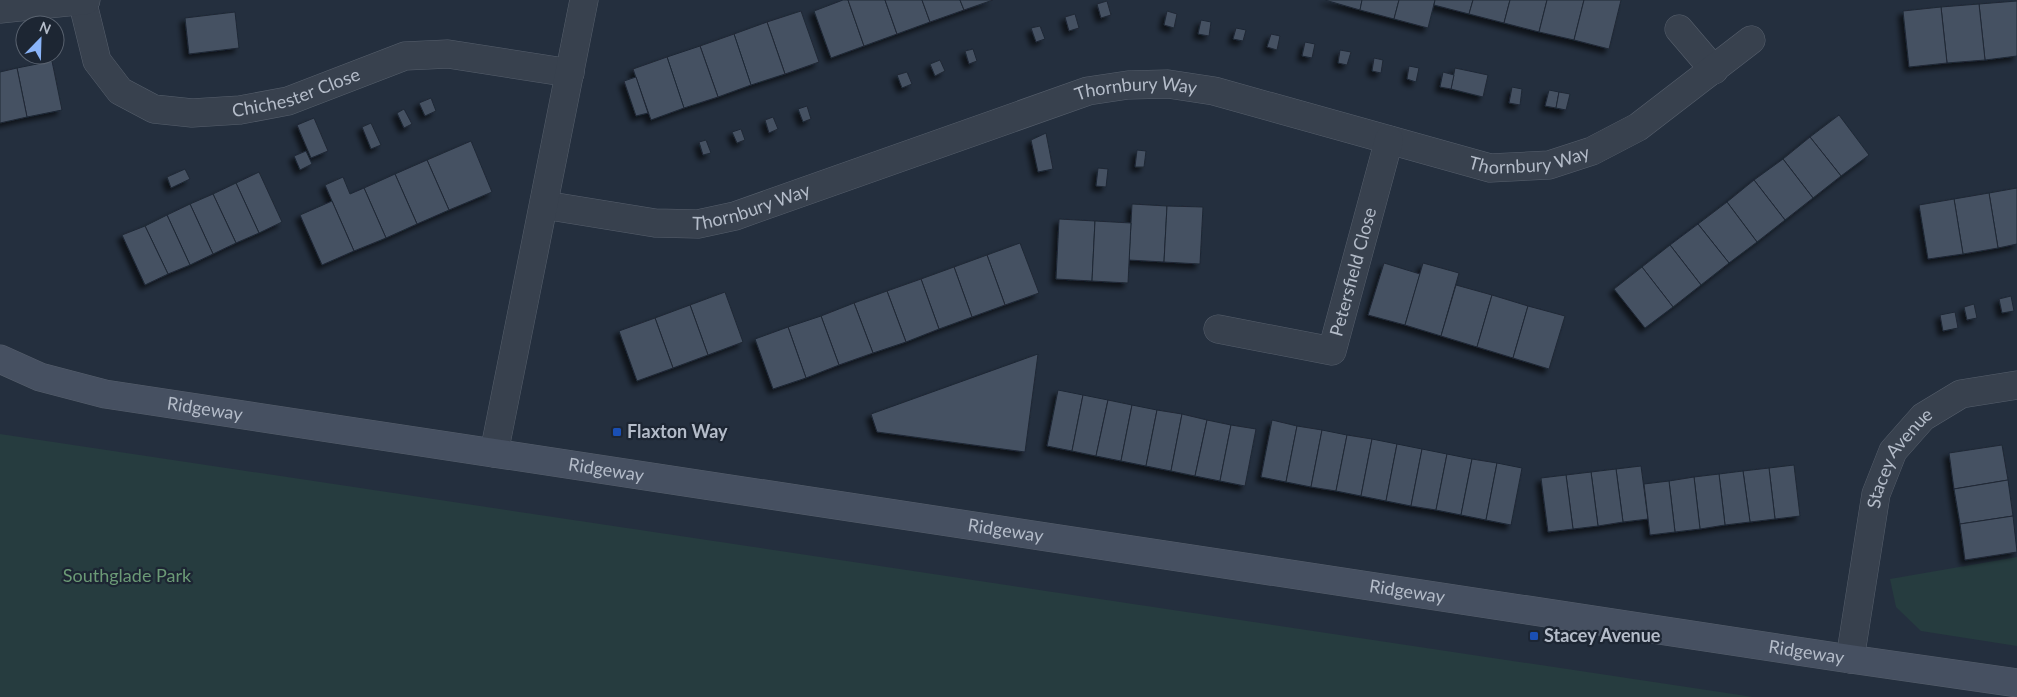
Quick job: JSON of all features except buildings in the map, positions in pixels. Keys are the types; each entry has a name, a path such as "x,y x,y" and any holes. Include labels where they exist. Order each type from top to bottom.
{"street":[{"name":"Chichester Close","path":"0,8 84,0 97,61 120,91 154,109 192,113 211,112 240,110 288,101 405,56 448,54 570,73"},
{"path":"494,453 584,0"},
{"path":"1679,29 1714,70"},
{"name":"Thornbury Way","path":"544,205 655,223 698,224 735,216 1088,91 1128,85 1168,84 1214,92 1490,168 1549,165 1592,151 1638,127 1752,40"},
{"name":"Petersfield Close","path":"1218,330 1332,351 1389,140"},
{"name":"Ridgeway","path":"0,359 40,377 105,394 2017,683"},
{"name":"Stacey Avenue","path":"1850,659 1876,494 1894,451 1923,418 1961,394 2017,385"}],"green space":[{"name":"Southglade Park","path":"0,434 1740,695 1753,697 0,697"},
{"path":"2017,557 2017,646 1921,631 1896,607 1890,579"}],"place":[{"name":"Flaxton Way","path":"617,432"},
{"name":"Stacey Avenue","path":"1534,636"}]}
